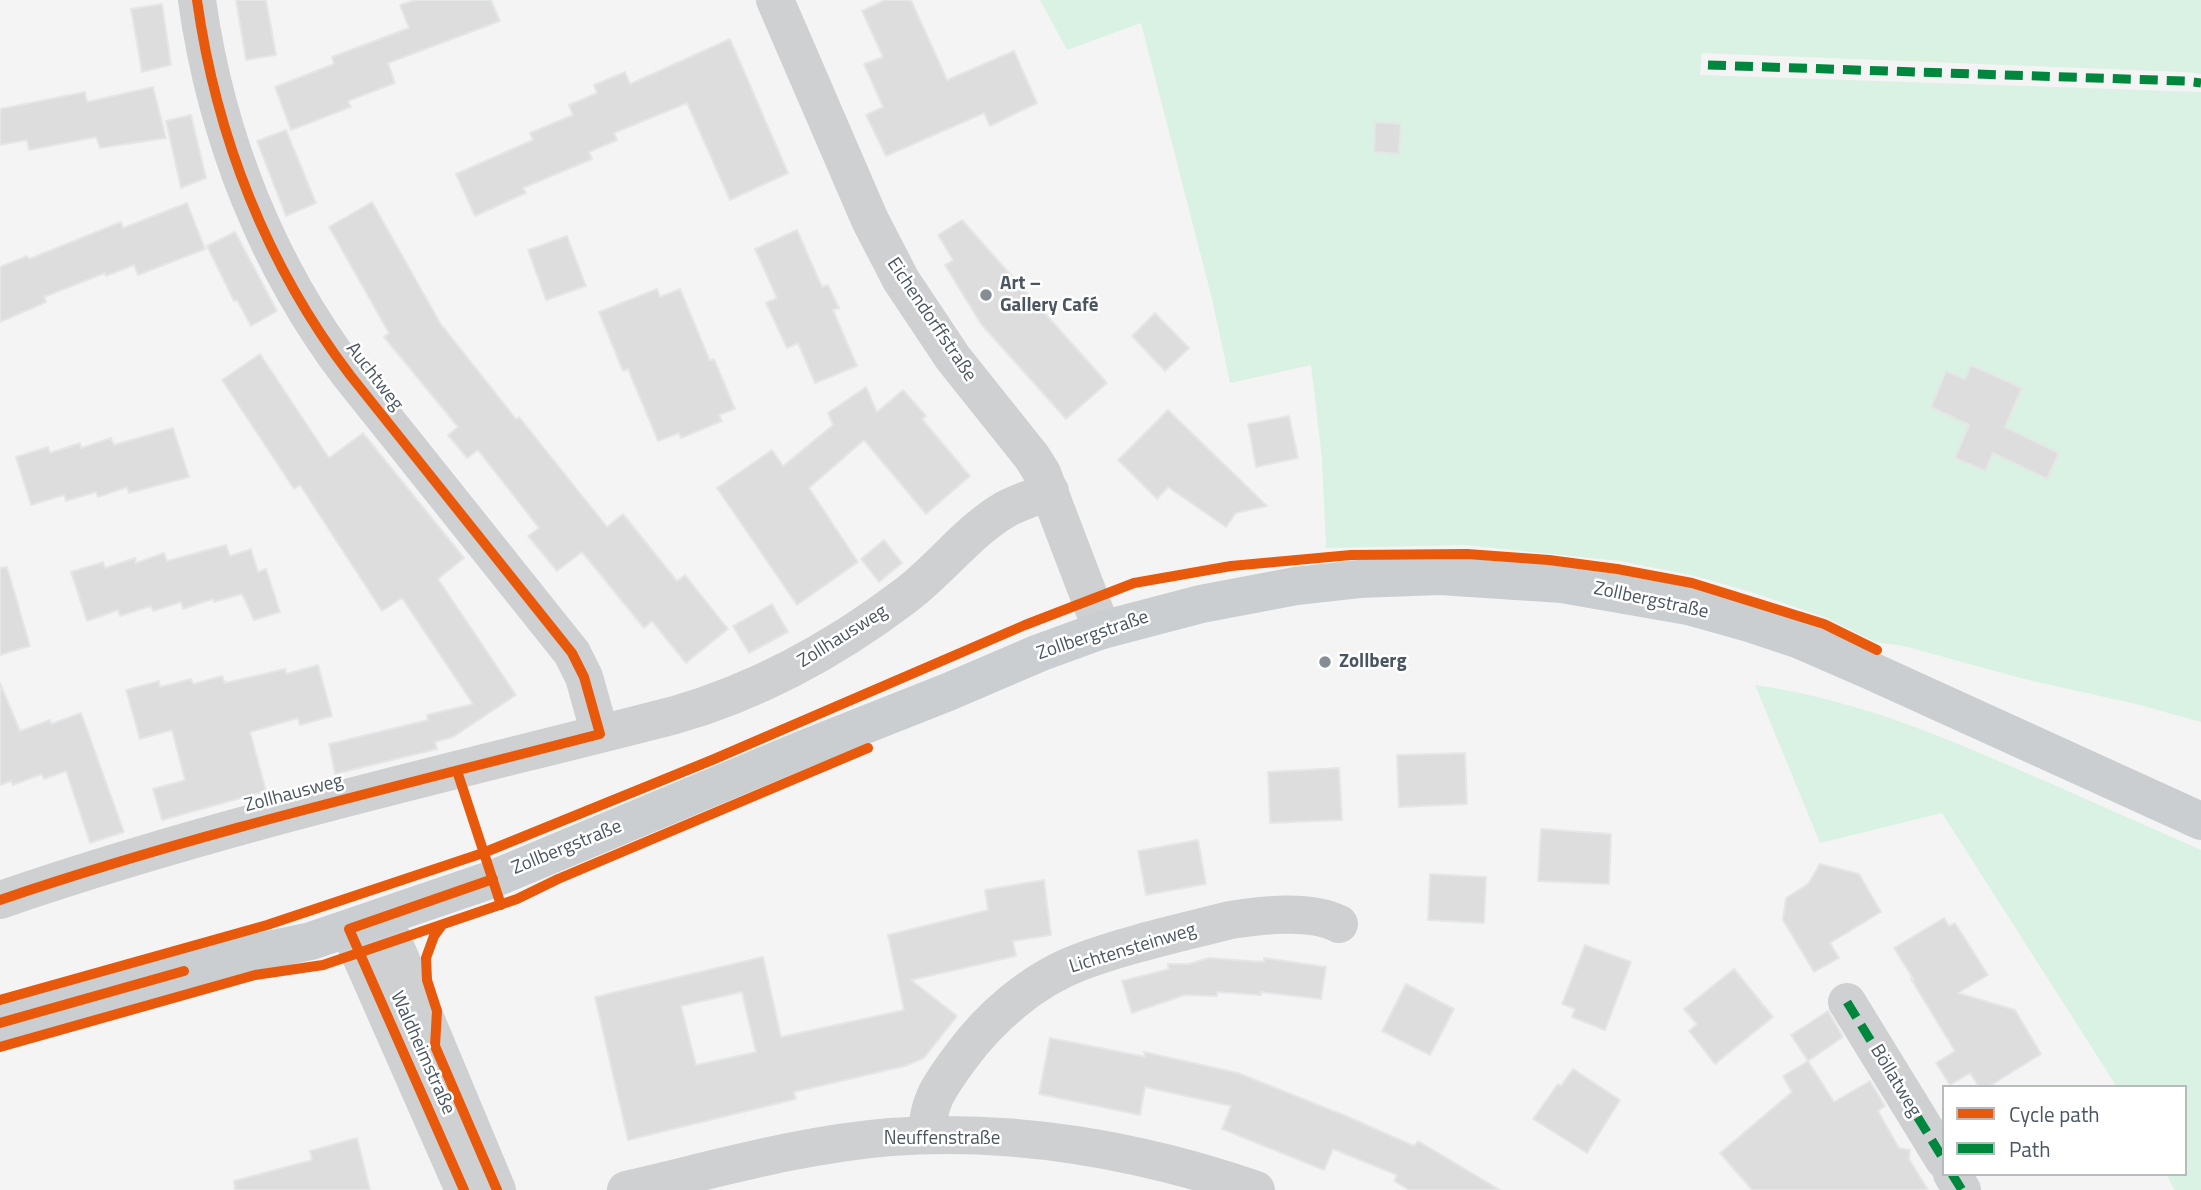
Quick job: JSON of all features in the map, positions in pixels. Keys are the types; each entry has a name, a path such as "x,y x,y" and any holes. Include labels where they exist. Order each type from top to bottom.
{"main road":[{"name":"Zollbergstraße","path":"0,1023 232,958 310,941 366,923 549,857 804,749 1102,630 1149,616 1252,593 1359,579 1404,576 1526,580 1610,591 1688,606 1749,623 1800,640 2201,821"}],"street":[{"name":"Auchtweg","path":"197,0 208,62 227,138 288,280 342,365 572,653 584,677 600,734"},
{"name":"Eichendorffstraße","path":"775,0 866,211 896,271 953,358 1032,457 1050,491 1102,630"},
{"name":"Zollhausweg","path":"0,900 208,834 712,704 792,669 844,638 907,595 999,514 1050,491"},
{"name":"Lichtensteinweg","path":"927,1135 929,1112 936,1090 964,1052 1026,991 1079,962 1230,920 1254,916 1312,915 1326,917 1339,924"},
{"name":"Waldheimstraße","path":"366,923 464,1190"},
{"name":"Waldheimstraße","path":"366,923 496,1190"},
{"name":"Böllatweg","path":"1847,1002 1942,1157"},
{"name":"Neuffenstraße","path":"626,1190 760,1159 835,1145 927,1135 1074,1144 1184,1167 1256,1190"}],"green space":[{"path":"1040,0 2201,0 2201,74 1702,53 1700,75 2201,92 2201,722 2136,704 2024,679 1904,646 1875,642 1827,618 1751,592 1695,576 1620,561 1464,545 1326,548 1322,459 1311,365 1230,383 1212,299 1141,23 1067,50"},
{"path":"1755,685 1834,701 1908,724 2201,850 2201,1190 2175,1190 2167,1176 2187,1176 2187,1085 2116,1085 1942,813 1820,843"}],"building":[{"path":"236,0 266,0 276,55 246,60"},
{"path":"415,0 491,0 500,21 388,63 395,83 348,101 351,107 291,130 275,87 334,64 332,57 409,28 400,5"},
{"path":"885,0 911,0 947,80 1014,51 1037,103 990,126 984,113 886,156 866,115 883,107 864,64 883,57 862,11"},
{"path":"162,4 171,65 142,72 131,9"},
{"path":"730,39 788,173 730,200 687,103 614,133 617,140 589,152 592,159 523,188 526,193 475,216 456,174 533,140 530,133 573,115 569,105 597,93 594,85 625,72 630,84"},
{"path":"153,87 166,138 100,148 96,137 29,150 27,140 0,145 0,109 85,92 87,102"},
{"path":"191,115 206,178 181,188 166,121"},
{"path":"1375,122 1401,124 1399,154 1374,152"},
{"path":"286,130 316,203 286,216 257,141"},
{"path":"372,202 440,323 516,419 519,417 607,527 623,514 677,581 685,575 728,629 686,663 652,621 644,628 582,552 557,571 528,536 539,528 478,450 467,458 448,435 458,427 384,337 389,333 329,227"},
{"path":"187,203 205,249 138,275 134,265 106,276 105,273 44,297 46,302 0,322 0,267 27,256 29,259 121,222 123,228"},
{"path":"962,220 1107,383 1066,419 981,324 945,265 953,260 938,235"},
{"path":"797,230 822,287 828,285 839,308 833,310 857,366 815,383 798,343 787,348 766,303 777,298 755,249"},
{"path":"235,232 277,311 251,326 237,300 234,301 207,246"},
{"path":"567,236 586,286 546,300 528,250"},
{"path":"657,289 660,297 680,289 710,361 714,359 735,409 719,415 722,421 681,438 679,433 658,441 628,369 623,371 599,312"},
{"path":"1155,313 1189,348 1165,371 1132,336"},
{"path":"260,354 329,458 363,433 464,558 438,579 516,695 453,737 435,742 437,749 335,774 329,744 428,720 427,715 473,704 402,598 382,611 300,485 294,489 222,380"},
{"path":"1971,365 2022,388 2005,427 2059,453 2047,479 1993,453 1985,471 1955,458 1969,425 1931,407 1946,371 1965,379"},
{"path":"866,387 877,412 903,390 926,416 922,419 970,476 926,514 864,440 809,488 858,562 797,605 717,488 772,450 783,466 833,425 828,413"},
{"path":"1168,410 1267,506 1236,513 1226,527 1168,487 1157,499 1118,460"},
{"path":"1289,416 1298,458 1256,467 1248,424"},
{"path":"173,428 189,477 129,493 127,487 98,497 96,492 66,501 64,495 31,505 16,457 48,447 50,453 80,443 81,448 111,438 114,445"},
{"path":"884,540 902,563 879,582 861,559"},
{"path":"226,545 230,556 251,549 258,572 266,569 280,612 254,620 242,594 214,602 213,599 183,609 181,602 153,611 151,606 120,616 118,610 87,621 71,572 103,562 105,568 135,558 136,563 164,553 167,561"},
{"path":"7,567 30,646 0,655 0,568"},
{"path":"772,604 788,632 749,653 733,626"},
{"path":"318,665 332,716 300,725 298,718 250,732 266,791 162,820 153,789 185,780 172,730 140,739 126,690 159,681 160,687 191,679 193,684 222,676 225,683 285,669 286,674"},
{"path":"0,683 20,731 81,713 124,832 90,843 66,771 44,779 42,774 13,785 11,781 0,785"},
{"path":"1465,753 1467,804 1399,807 1397,755"},
{"path":"1339,768 1342,820 1270,823 1268,772"},
{"path":"1541,829 1611,834 1609,884 1538,881"},
{"path":"1198,840 1206,884 1146,895 1138,851"},
{"path":"1820,864 1859,874 1881,912 1830,943 1839,958 1814,972 1783,920 1786,898 1808,884"},
{"path":"1430,874 1486,877 1484,923 1428,920"},
{"path":"1044,880 1051,935 1013,941 1016,956 911,980 957,1016 924,1058 905,1066 794,1092 796,1099 628,1140 595,997 763,957 781,1037 904,1010 888,935 988,910 985,890","holes":["742,992 756,1052 696,1065 681,1006"]},
{"path":"1944,918 1949,926 1955,923 1988,975 1958,993 2015,1010 2041,1054 1991,1085 1978,1085 1970,1073 1950,1085 1936,1063 1955,1051 1894,948"},
{"path":"1585,945 1631,962 1605,1030 1572,1017 1575,1009 1562,1004"},
{"path":"1209,958 1264,962 1264,958 1326,967 1321,999 1261,992 1261,995 1217,992 1217,996 1185,995 1132,1013 1122,981 1169,969 1168,964 1189,964"},
{"path":"1734,969 1773,1017 1715,1064 1689,1031 1697,1024 1684,1009"},
{"path":"1406,984 1454,1009 1430,1055 1382,1031"},
{"path":"1828,1011 1843,1037 1808,1061 1791,1035"},
{"path":"1050,1038 1146,1057 1144,1052 1238,1073 1414,1146 1418,1141 1500,1190 1409,1190 1394,1181 1397,1175 1333,1149 1324,1170 1222,1129 1231,1106 1145,1087 1140,1115 1039,1094"},
{"path":"1808,1061 1834,1102 1870,1081 1885,1106 1878,1111 1899,1148 1910,1150 1909,1159 1928,1190 1752,1190 1720,1153 1792,1092 1783,1076"},
{"path":"1573,1069 1620,1100 1587,1153 1533,1119 1558,1084 1561,1086"},
{"path":"357,1138 370,1190 235,1190 234,1181 312,1160 310,1151"}],"marked path":[{"path":"1708,65 2201,83"},
{"path":"1847,1002 1942,1157"},
{"path":"1953,1176 1962,1190"}],"cycle path":[{"path":"0,900 223,832 600,734 584,677 572,653 350,375 294,290 270,244 232,150 217,101 197,0"},
{"path":"0,1000 267,925 483,853 712,760 1025,625 1134,583 1231,566 1351,555 1467,554 1549,560 1692,583 1824,624 1877,650"},
{"path":"0,1047 255,975 323,965 517,899 558,879 868,748"},
{"path":"457,771 501,905"},
{"path":"464,1190 349,929 493,879"},
{"path":"442,925 434,936 426,958 427,980 437,1011 435,1046 497,1190"},
{"path":"0,1023 184,971"}],"place":[{"name":"Art – Gallery Café","path":"986,295"},
{"name":"Zollberg","path":"1325,662"}]}
